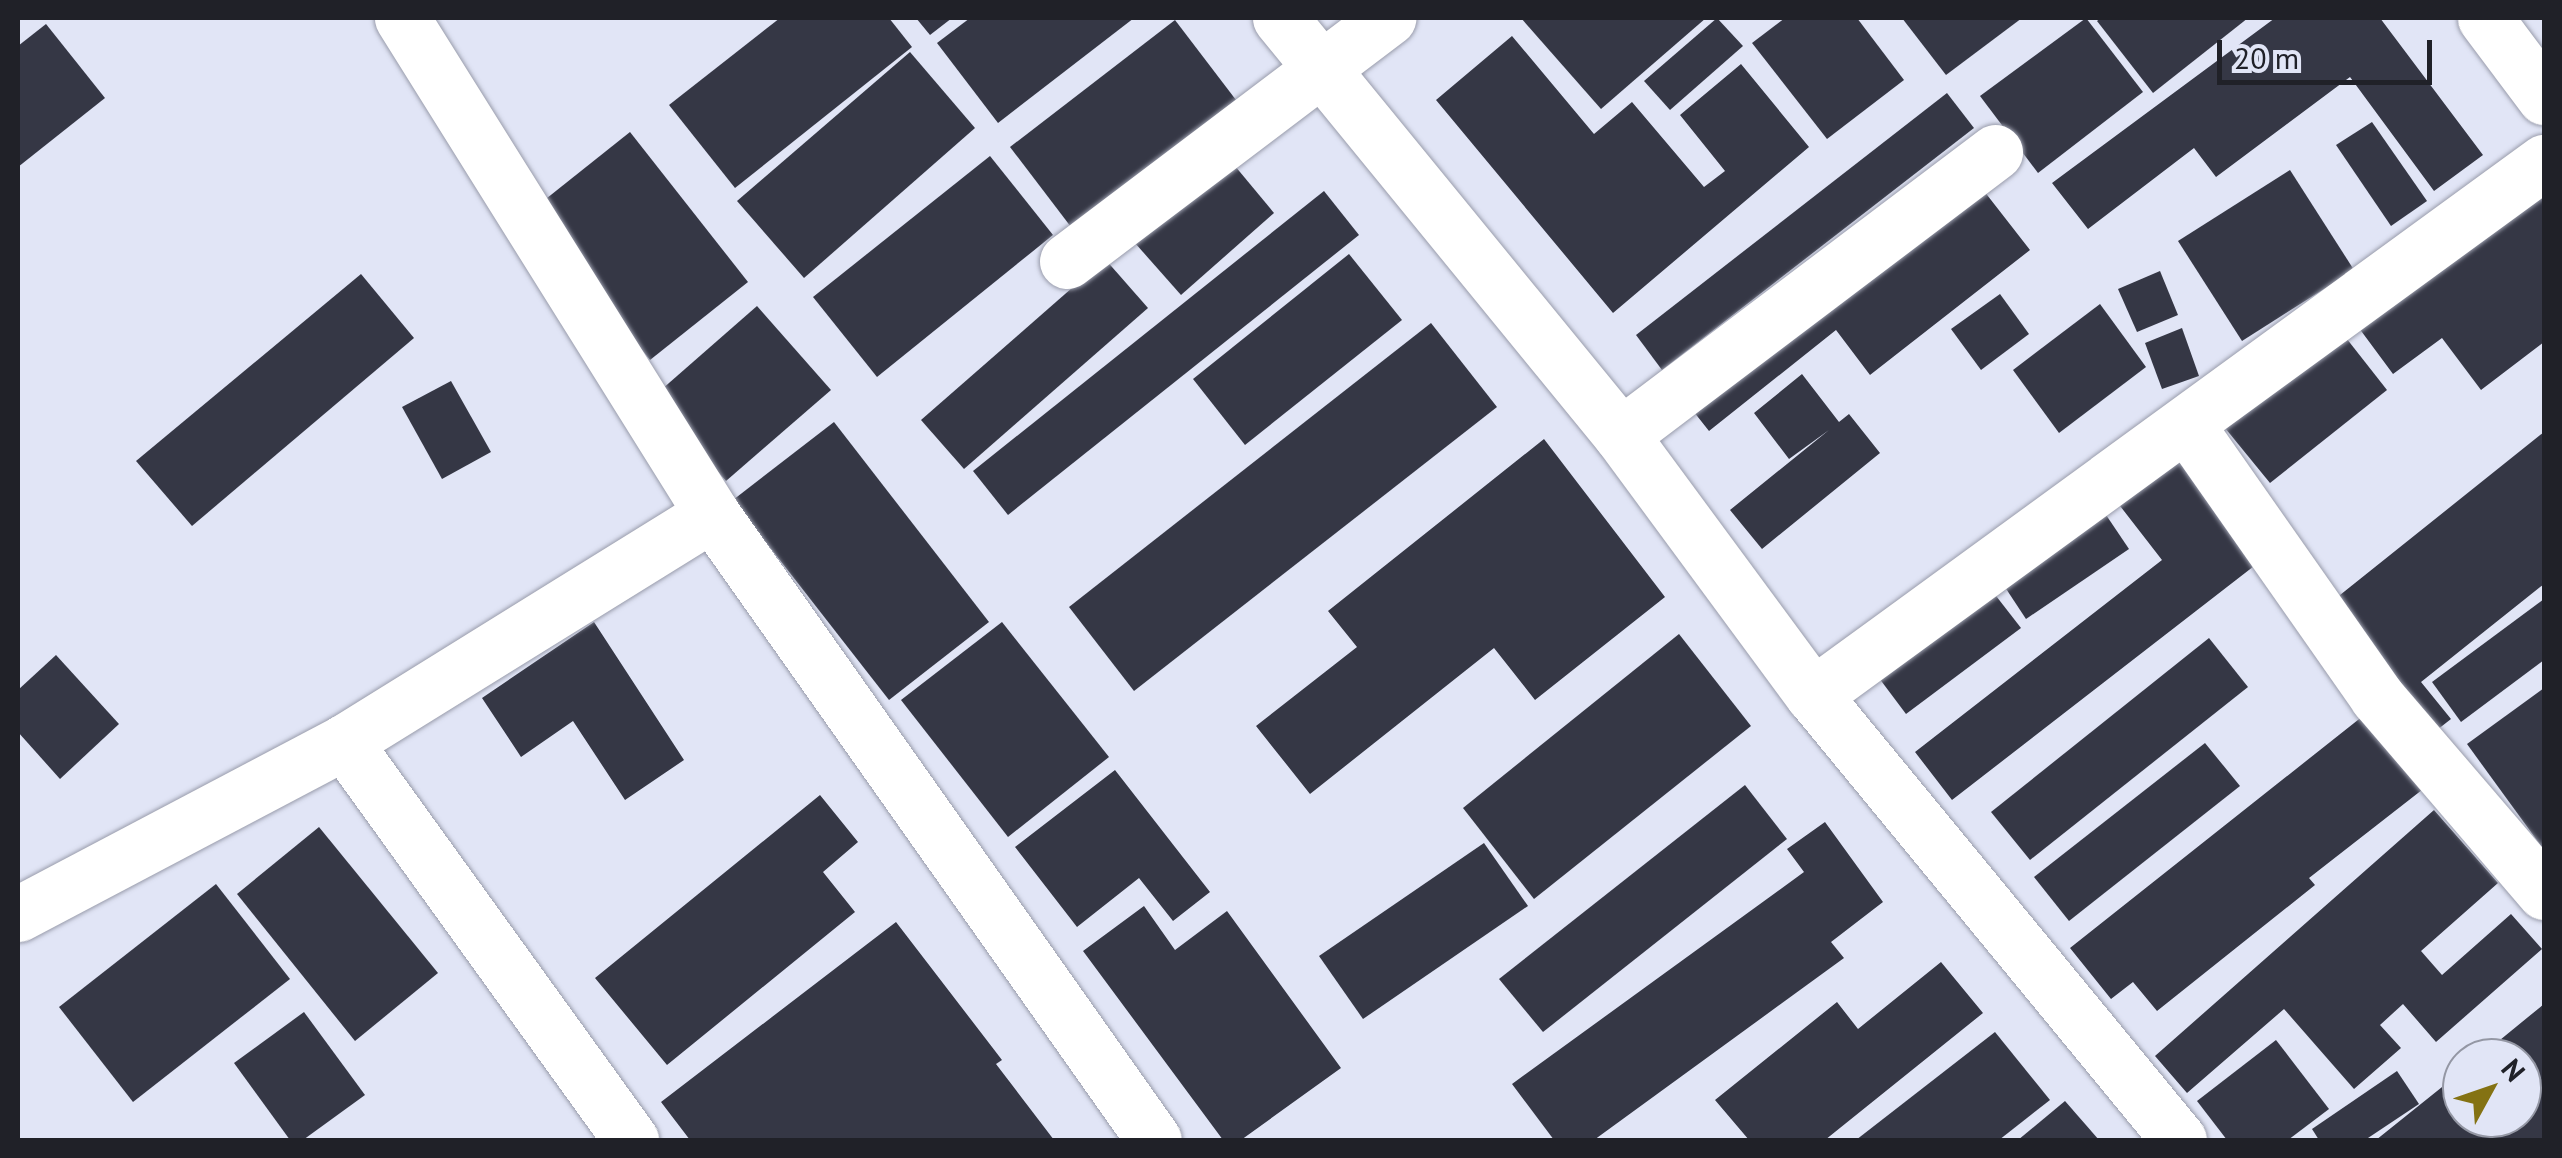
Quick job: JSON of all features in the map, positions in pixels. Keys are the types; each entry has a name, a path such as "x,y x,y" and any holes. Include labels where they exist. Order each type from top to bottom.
{"street":[{"path":"402,18 712,514 1154,1140"},
{"path":"1280,18 1621,435 1812,695 2178,1140"},
{"path":"1068,262 1388,18"},
{"path":"2485,18 2544,97"},
{"path":"1621,435 1995,152"},
{"path":"1812,695 2188,427 2544,162"},
{"path":"2188,427 2377,697 2544,892"},
{"path":"18,914 344,742 712,514"},
{"path":"344,742 631,1140"}],"building":[{"path":"780,18 889,18 912,47 735,188 669,105"},
{"path":"916,18 952,18 930,35"},
{"path":"970,18 1134,18 998,123 937,43"},
{"path":"1521,18 1706,18 1601,109"},
{"path":"1717,18 1743,46 1670,110 1644,81"},
{"path":"1785,18 1857,18 1904,80 1827,139 1752,43"},
{"path":"1902,18 2022,18 1946,75"},
{"path":"2086,18 2143,92 2038,173 1980,96"},
{"path":"2248,18 2153,93 2097,21"},
{"path":"2275,18 2380,18 2483,155 2434,191 2350,77 2216,177 2194,148 2088,229 2052,183"},
{"path":"1175,20 1236,100 1071,227 1010,147"},
{"path":"46,24 105,98 18,167 18,46"},
{"path":"1512,36 1594,134 1632,102 1704,187 1725,171 1680,115 1741,64 1809,147 1613,313 1436,100"},
{"path":"910,52 975,128 804,278 737,201"},
{"path":"1947,93 1974,128 1662,370 1636,335"},
{"path":"2372,122 2427,201 2391,226 2336,145"},
{"path":"630,132 748,282 650,360 532,210"},
{"path":"990,156 1053,235 877,377 813,297"},
{"path":"1230,160 1274,213 1181,295 1135,243"},
{"path":"2290,170 2354,270 2242,341 2178,241"},
{"path":"1977,182 2030,250 1870,375 1836,330 1709,431 1690,407"},
{"path":"2544,183 2544,342 2481,390 2442,338 2393,374 2356,324"},
{"path":"1324,191 1359,235 1008,515 973,471"},
{"path":"1349,254 1402,320 1245,445 1193,379"},
{"path":"1105,259 1148,308 964,469 921,420"},
{"path":"2160,271 2178,315 2137,332 2118,289"},
{"path":"361,274 414,338 192,526 136,461"},
{"path":"2000,294 2029,334 1981,370 1951,329"},
{"path":"2100,304 2146,367 2059,433 2013,370"},
{"path":"757,306 831,390 726,481 653,397"},
{"path":"1431,323 1497,407 1134,691 1069,607"},
{"path":"2182,328 2199,376 2162,389 2145,343"},
{"path":"2343,334 2387,390 2270,483 2225,428"},
{"path":"1802,374 1839,422 1849,414 1880,453 1762,549 1730,510 1829,430 1789,459 1754,413"},
{"path":"451,381 491,452 442,479 402,407"},
{"path":"834,422 989,622 889,700 733,500"},
{"path":"2544,432 2544,584 2421,682 2451,719 2428,737 2325,607"},
{"path":"1544,439 1665,597 1535,700 1494,648 1310,794 1256,726 1357,647 1328,611"},
{"path":"2184,450 2267,556 1952,800 1915,752 2162,560 2117,502"},
{"path":"2098,503 2129,549 2026,619 1995,572"},
{"path":"1993,592 2021,628 1906,714 1879,678"},
{"path":"2544,599 2544,660 2461,722 2432,682"},
{"path":"594,622 684,760 625,800 573,721 521,757 482,698"},
{"path":"1002,622 1109,757 1008,837 901,700"},
{"path":"1679,634 1751,726 1534,899 1463,808"},
{"path":"2209,638 2248,687 2030,860 1991,812"},
{"path":"56,655 119,724 60,779 18,732 18,690"},
{"path":"2544,688 2544,850 2467,744"},
{"path":"2368,712 2427,786 2309,878 2315,885 2157,1011 2133,982 2111,999 2070,948"},
{"path":"2205,743 2240,786 2069,921 2034,877"},
{"path":"1115,770 1210,892 1173,921 1139,878 1077,927 1015,847"},
{"path":"1745,785 1787,839 1543,1032 1499,979"},
{"path":"820,795 858,842 823,872 855,912 667,1065 595,978"},
{"path":"2434,810 2498,883 2421,951 2442,975 2511,914 2542,949 2436,1042 2403,1004 2380,1025 2401,1048 2354,1089 2284,1009 2187,1093 2155,1056"},
{"path":"1825,822 1883,902 1831,942 1844,958 1594,1140 1554,1140 1512,1084 1804,872 1787,849"},
{"path":"319,827 438,973 355,1041 237,894"},
{"path":"1484,843 1528,906 1363,1019 1319,956"},
{"path":"216,884 290,979 133,1102 59,1007"},
{"path":"1144,906 1175,950 1227,911 1341,1068 1241,1140 1223,1140 1083,951"},
{"path":"896,922 1002,1060 996,1064 1054,1140 690,1140 661,1102"},
{"path":"1941,962 1983,1013 1825,1140 1749,1140 1715,1100 1837,1002 1858,1029"},
{"path":"2544,1004 2544,1140 2376,1140 2442,1087 2442,1138 2542,1138 2542,1038 2502,1038"},
{"path":"304,1012 365,1095 303,1140 290,1140 234,1063"},
{"path":"1995,1032 2050,1100 1999,1140 1856,1140"},
{"path":"2276,1040 2329,1109 2288,1140 2227,1140 2197,1101"},
{"path":"2397,1071 2419,1104 2365,1140 2319,1140 2312,1129"},
{"path":"2065,1101 2099,1140 2018,1140"}]}
